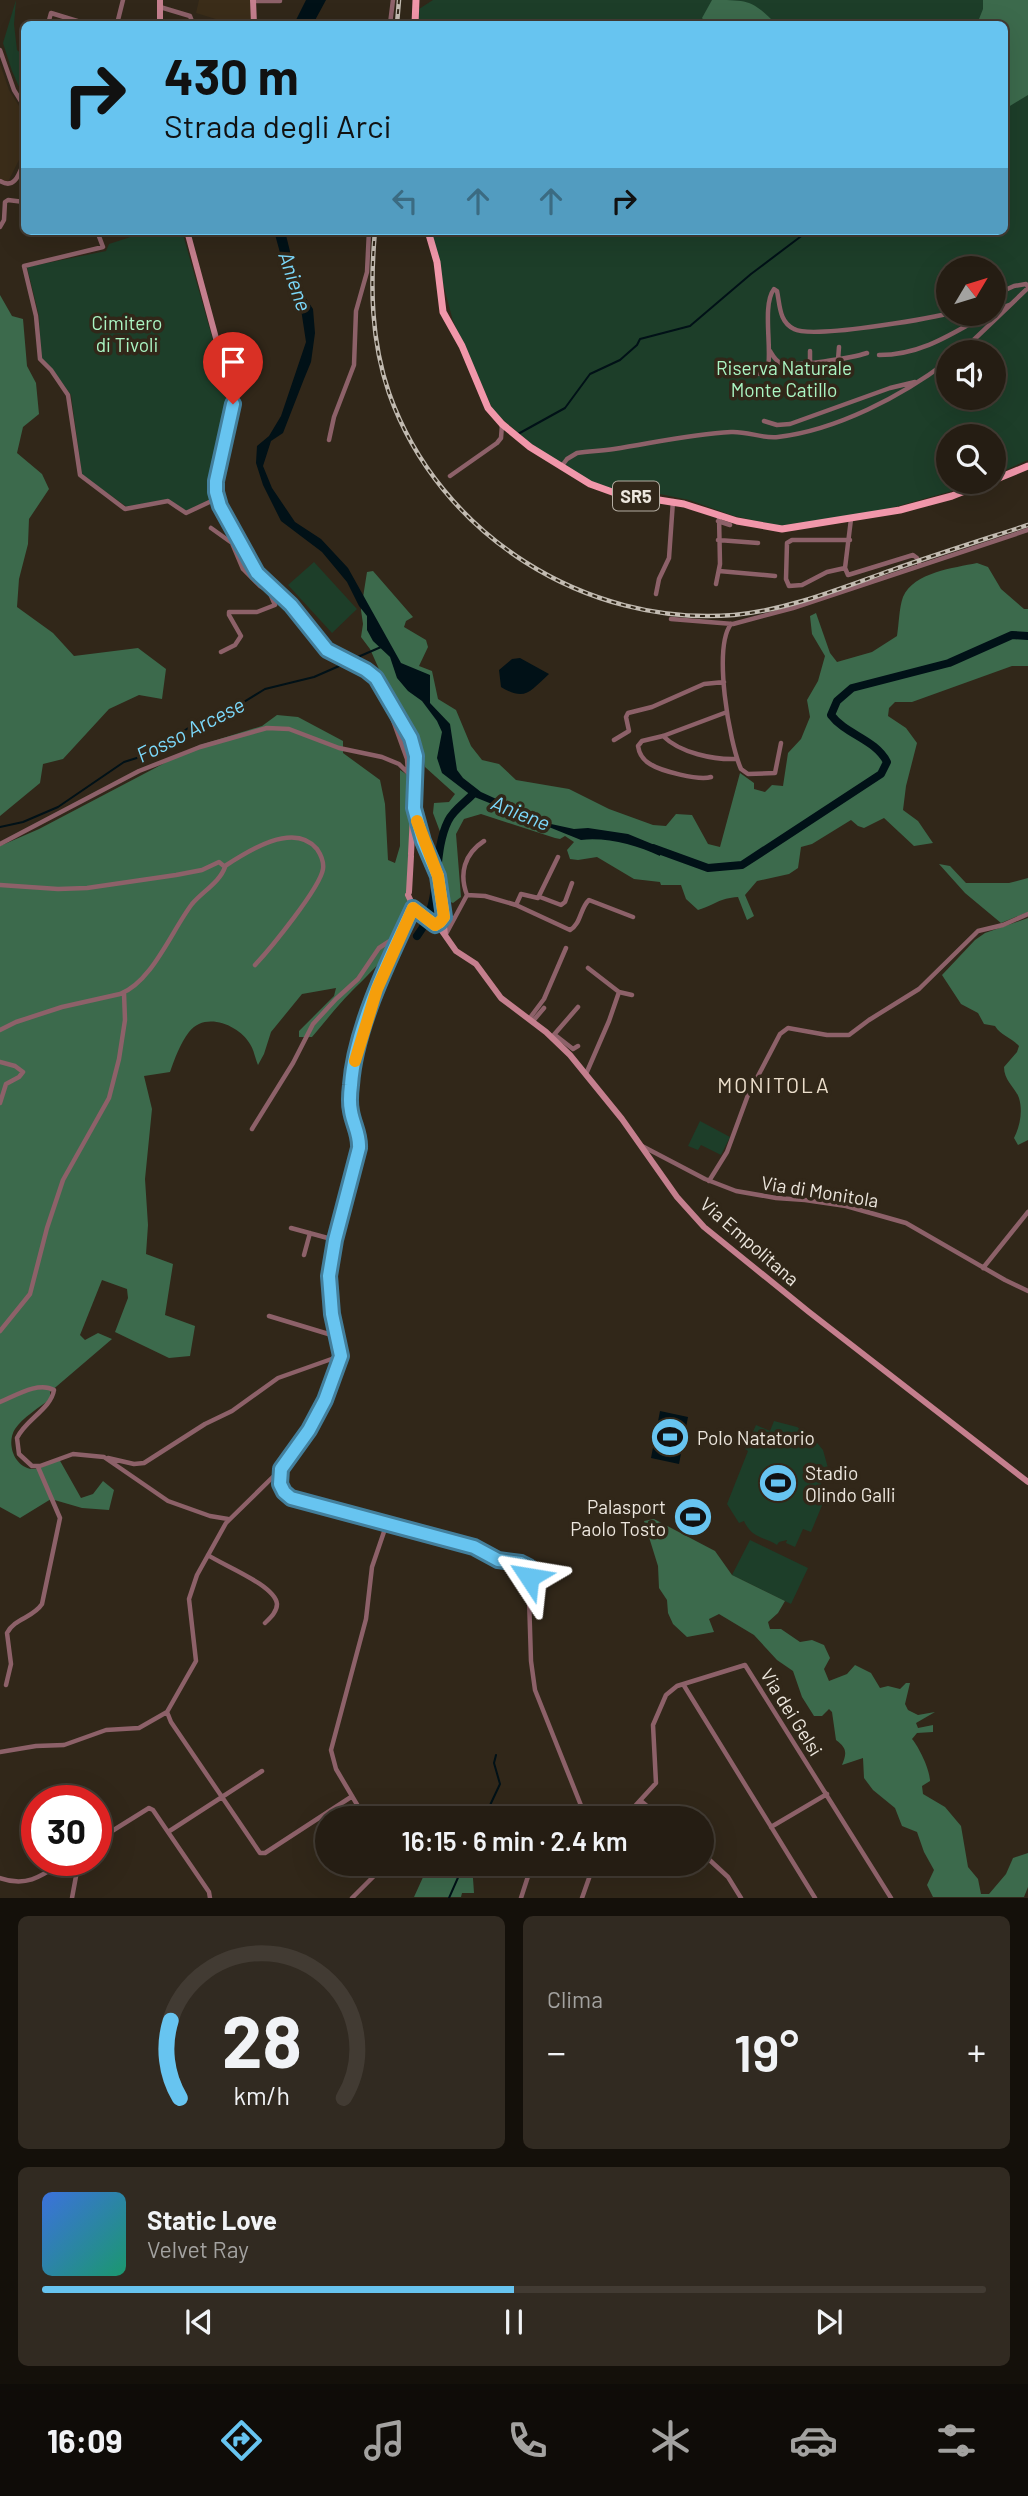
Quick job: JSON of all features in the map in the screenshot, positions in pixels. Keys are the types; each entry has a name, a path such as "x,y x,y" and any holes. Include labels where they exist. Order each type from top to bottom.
{"main road":[{"path":"253,0 254,21"},
{"path":"415,21 416,0"},
{"path":"188,235 233,401 216,481 218,499 248,561 265,583 291,605 327,650 374,676 415,750 409,893 414,910"},
{"name":"SR5","path":"429,235 436,257 440,300 445,316 460,343 484,401 502,424 530,447 560,468 606,491 673,502 719,518 782,529 851,519 924,504 952,494"},
{"name":"SR5","path":"1006,475 1028,466"},
{"path":"414,808 423,841 438,876 445,935"},
{"path":"412,841 417,838 423,841"},
{"name":"Via Empolitana","path":"414,910 435,925 454,949 477,965 499,996 553,1036 586,1074 682,1203 712,1234 1028,1482"},
{"path":"435,925 444,917"}],"street":[{"path":"118,21 123,0"},
{"path":"253,0 280,1"},
{"path":"390,21 393,0"},
{"path":"160,4 190,16 192,21"},
{"path":"49,21 51,13 77,21"},
{"path":"0,50 14,90 21,101"},
{"path":"0,190 12,184 21,169"},
{"path":"0,181 7,185 12,184"},
{"path":"0,228 5,202 21,202"},
{"path":"98,235 103,247 24,266 36,316 40,359 68,395 80,475 125,509 168,501 186,513 218,499"},
{"path":"329,440 334,415 354,366 356,311 367,272 369,235"},
{"path":"973,340 1028,287 1026,284 1017,285 1006,290"},
{"path":"723,368 761,374 768,368 769,306 770,293 774,289 777,291 783,319 793,329 801,332 832,331 936,315"},
{"path":"879,355 904,354 924,349 966,326"},
{"path":"838,360 839,347"},
{"path":"770,350 781,363 838,360 867,353"},
{"path":"810,351 810,362"},
{"path":"560,468 569,457 577,453 668,438 736,432 770,437 794,434 861,412 920,382 936,370"},
{"path":"764,421 777,425 790,424 890,388 920,382"},
{"path":"450,476 499,442 502,424"},
{"path":"656,594 659,579 669,558 673,502"},
{"path":"716,584 719,571 719,518 730,525"},
{"path":"851,519 845,568 847,574 853,575 913,555 920,566"},
{"path":"211,528 232,543 243,569 270,592"},
{"path":"781,743 778,769 774,774 746,774 741,769 727,712 724,682 728,627 1028,530"},
{"path":"718,540 758,543"},
{"path":"845,568 825,573 802,585 789,586 786,579 787,543 792,540 849,540"},
{"path":"719,571 775,576"},
{"path":"221,652 235,645 242,635 229,612 257,612 272,607 275,603 265,583"},
{"path":"671,619 733,624"},
{"path":"614,740 629,731 626,718 629,712 652,706 704,684 724,682"},
{"path":"0,844 139,771 204,746 271,728 289,729 338,748 377,756 397,763 408,773 408,762 390,714 391,706"},
{"path":"711,777 703,779 654,766 638,751 639,743 727,712"},
{"path":"663,736 682,748 721,758 737,759"},
{"path":"0,1030 62,1007 124,993 136,984 153,964 191,906 220,876 225,866 257,848 291,837 308,841 322,859 323,869 317,883 278,939 255,965"},
{"path":"445,935 467,895 463,882 464,866 472,851 484,841"},
{"path":"540,897 558,857"},
{"path":"0,885 53,889 87,888 195,872 219,862 225,866"},
{"path":"516,905 521,894 562,905 572,883"},
{"path":"467,895 485,896 516,905 570,930 590,900 633,917"},
{"path":"0,1752 34,1746 64,1745 106,1730 137,1729 167,1712 196,1661 189,1596 208,1555 229,1519 281,1469 309,1430 325,1400 341,1356 335,1336 329,1289 335,1240 359,1148 359,1136 350,1101 353,1066 376,992 414,910"},
{"path":"709,1181 727,1152 748,1094 780,1034 788,1028 827,1035 849,1035 919,989 978,931 1003,925 1028,914"},
{"path":"252,1129 293,1063 312,1026 333,1001 358,979 379,948 401,934"},
{"path":"531,1020 544,999 566,947"},
{"path":"588,968 619,992 632,995"},
{"path":"586,1074 619,992"},
{"path":"0,1331 30,1294 63,1180 107,1101 114,1080 124,1023 124,993"},
{"path":"553,1036 578,1007"},
{"path":"531,1020 544,1009"},
{"path":"553,1036 561,1037 573,1049 578,1046"},
{"path":"0,1062 15,1066 23,1072 6,1084 0,1103"},
{"name":"Via di Monitola","path":"641,1146 709,1181 744,1193 839,1205 904,1222 1028,1291"},
{"path":"983,1268 1028,1212"},
{"path":"290,1228 335,1240"},
{"path":"304,1255 310,1233"},
{"path":"270,1316 335,1336"},
{"path":"0,1402 34,1389 46,1387 54,1390 49,1401 26,1423 16,1440 22,1458 30,1465 38,1467 73,1454 134,1464 144,1463 202,1426 234,1410 278,1378 341,1356"},
{"path":"104,1457 171,1502 210,1516 229,1519"},
{"path":"6,1685 12,1664 7,1633 14,1623 35,1613 42,1604 60,1524 58,1509 38,1467"},
{"path":"281,1469 280,1482 288,1496 474,1547 498,1560 521,1563 529,1567 528,1598 534,1687 581,1806"},
{"path":"357,1806 333,1762 331,1748 366,1619 372,1567 387,1523"},
{"path":"208,1555 273,1595 276,1609 265,1623"},
{"name":"Via dei Gelsi","path":"636,1806 656,1783 653,1732 656,1715 668,1693 683,1684 742,1665 747,1666 891,1898"},
{"path":"683,1684 815,1898"},
{"path":"167,1712 262,1854 351,1797"},
{"path":"168,1832 262,1771"},
{"path":"771,1827 827,1794"},
{"path":"641,1801 647,1806"},
{"path":"112,1831 149,1808 153,1809 209,1892 210,1898"},
{"path":"714,1864 726,1875 741,1898"},
{"path":"0,1878 18,1883 37,1876"},
{"path":"72,1898 76,1876"},
{"path":"352,1898 374,1876"},
{"path":"521,1898 528,1876"},
{"path":"582,1898 590,1876"}],"shaded area":[{"path":"199,0 250,0 252,21 222,21 196,13"},
{"path":"0,64 9,90 21,109 21,156 8,182 0,179"}],"green space":[{"path":"16,0 14,24 17,50 21,53 21,91 12,71 3,43"},
{"name":"Riserva Naturale Monte Catillo","path":"433,0 1028,0 1028,460 1006,470 1006,424 936,424 936,494 941,494 884,510 780,526 734,516 689,500 650,492 608,489 542,453 494,412 453,321 430,235 1008,235 1008,21 419,21 419,9"},
{"path":"712,0 734,0 755,6 773,21 704,21 702,18"},
{"path":"983,0 1028,0 1028,95 1008,107 1008,21 978,21"},
{"name":"Cimitero di Tivoli","path":"137,235 183,235 228,393 226,420 211,499 184,512 168,499 127,507 82,475 71,395 41,359 39,316 27,267 106,251 109,244"},
{"path":"0,295 12,316 23,319 27,366 36,383 39,414 23,427 17,453 42,474 49,489 29,519 28,544 19,579 17,607 53,633 74,656 138,648 166,669 162,699 139,695 109,709 63,759 43,764 40,783 0,816"},
{"path":"314,562 357,609 332,633 288,585"},
{"path":"977,563 988,567 1001,589 1024,609 1028,609 1028,666 1012,666 912,702 895,702 889,708 888,716 906,728 917,743 903,810 918,821 933,843 914,846 884,818 864,828 851,820 812,844 801,847 798,868 789,874 757,881 745,895 754,916 747,920 738,897 721,900 698,910 686,899 681,885 661,885 660,882 634,879 597,857 570,859 567,850 574,842 565,836 555,838 481,814 464,819 456,834 461,897 453,903 448,901 440,864 442,837 433,813 434,803 449,802 455,794 425,767 421,744 361,637 361,610 367,572 373,571 413,617 406,621 404,627 426,640 428,647 419,666 432,671 438,699 456,710 471,746 482,760 499,764 516,780 569,789 609,809 653,825 666,826 676,814 692,815 708,844 720,847 740,773 754,783 754,789 765,792 772,785 783,786 788,753 801,739 810,717 807,700 818,681 825,656 812,634 810,616 816,613 830,653 837,662 872,652 897,636 903,597 916,582 936,572"},
{"path":"277,715 298,717 343,741 343,753 380,780 385,804 388,860 395,863 400,846 400,770 412,778 407,911 404,925 381,961 312,1037 299,1037 299,1031 334,996 336,988 302,994 271,1032 258,1065 253,1049 238,1031 221,1023 204,1022 189,1032 170,1072 144,1076 152,1109 145,1179 148,1225 146,1254 173,1264 165,1315 195,1326 190,1356 169,1358 115,1332 128,1298 127,1289 102,1280 80,1335 85,1340 98,1333 112,1339 50,1392 50,1399 18,1425 11,1441 13,1454 20,1464 26,1467 39,1468 59,1459 81,1498 93,1494 103,1481 114,1490 109,1510 82,1508 51,1499 20,1518 0,1507 0,846 39,829 197,746 262,726"},
{"path":"939,864 950,866 966,883 1009,883 1028,878 1028,912 1001,923 965,893"},
{"path":"1028,918 1028,1140 1018,1145 1014,1138 1021,1108 1004,1067 1019,1046 995,1026 984,1024 978,1013 961,1004 942,975 985,933"},
{"path":"700,1121 730,1137 721,1155 701,1145 698,1150 688,1146"},
{"name":"Stadio Olindo Galli","path":"774,1421 797,1427 813,1438 823,1450 828,1468 815,1497 823,1503 811,1532 803,1529 795,1547 786,1543 787,1540 777,1545 755,1534 744,1521 739,1523 727,1504 756,1425 770,1431"},
{"path":"654,1519 715,1551 732,1575 785,1601 778,1613 768,1622 770,1629 781,1629 800,1642 812,1640 824,1645 830,1658 824,1669 829,1681 847,1674 855,1665 871,1673 880,1688 888,1686 900,1689 910,1683 905,1704 908,1710 918,1715 935,1712 916,1723 918,1728 933,1725 933,1732 917,1733 912,1739 930,1776 930,1781 922,1786 923,1794 945,1807 961,1826 968,1867 978,1879 981,1894 989,1894 1006,1874 1013,1858 1028,1853 1028,1887 1024,1897 933,1897 927,1885 934,1870 917,1832 902,1826 895,1808 873,1790 864,1778 863,1758 842,1765 845,1751 836,1740 832,1712 829,1709 822,1716 814,1716 802,1697 793,1671 777,1660 754,1635 719,1614 709,1619 714,1632 687,1637 673,1624 668,1613 667,1600 659,1588 658,1566 644,1521"},
{"path":"750,1540 808,1568 791,1604 732,1575"},
{"path":"424,1876 473,1876 474,1893 462,1893 461,1897 414,1897"}],"water":[{"path":"306,0 326,0 315,21 296,21"},
{"name":"Aniene","path":"275,235 286,235 299,288 313,309 315,333 311,362 283,433 271,441 263,466 272,488 295,522 321,539 348,568 401,663 430,675 430,703 450,724 457,770 463,778 481,792 551,824 628,834 662,848 660,856 621,843 581,840 472,796 442,773 437,758 442,732 437,721 422,701 408,691 397,678 390,657 373,641 367,630 367,616 347,582 322,552 281,521 263,485 256,463 257,446 269,436 281,416 306,342 301,309 291,292"},
{"path":"520,658 549,674 532,690 516,694 501,687 499,670 512,659"},
{"name":"Polo Natatorio","path":"660,1411 688,1417 679,1464 651,1458"}],"waterway":[{"path":"518,434 565,408 590,374 620,360 640,339 690,326 751,274 803,235"},
{"name":"Aniene","path":"653,848 708,868 742,865 881,774 887,762 882,754 844,728 831,715 837,701 852,688 949,663 1012,635 1028,636"},
{"name":"Fosso Arcese","path":"351,660 381,647"},
{"name":"Fosso Arcese","path":"0,827 23,822 58,807 124,762 143,756 196,723 226,713 265,689 314,677 346,663"},
{"path":"417,936 431,908 440,849 448,821 474,793"},
{"path":"490,1806 500,1784 494,1763 496,1755"},
{"path":"449,1898 459,1876"}],"railway":[{"path":"397,21 399,0"},
{"path":"375,235 372,293 375,333 389,393 412,444 443,489 481,529 525,562 573,587 625,605 679,615 734,615 814,597 1028,525"}],"slow traffic":[{"path":"355,1061 377,989 413,908 435,925 444,917 438,876 417,821"}],"place":[{"name":"Polo Natatorio","path":"670,1437"},
{"name":"Stadio Olindo Galli","path":"778,1483"},
{"name":"Palasport Paolo Tosto","path":"693,1517"}],"district":[{"name":"MONITOLA","path":"774,1084"}],"route":[{"path":"233,404 216,481 220,506 246,558 265,583 291,605 327,650 366,670 380,682 411,738 416,756 414,808 423,841 438,876 444,917 435,925 413,908 379,984 360,1041 352,1069 350,1098 351,1113 359,1136 359,1148 335,1240 329,1276 335,1336 341,1356 325,1400 309,1430 281,1469 280,1482 284,1492 291,1498 474,1547 501,1560 523,1563 529,1567 529,1577"}]}
